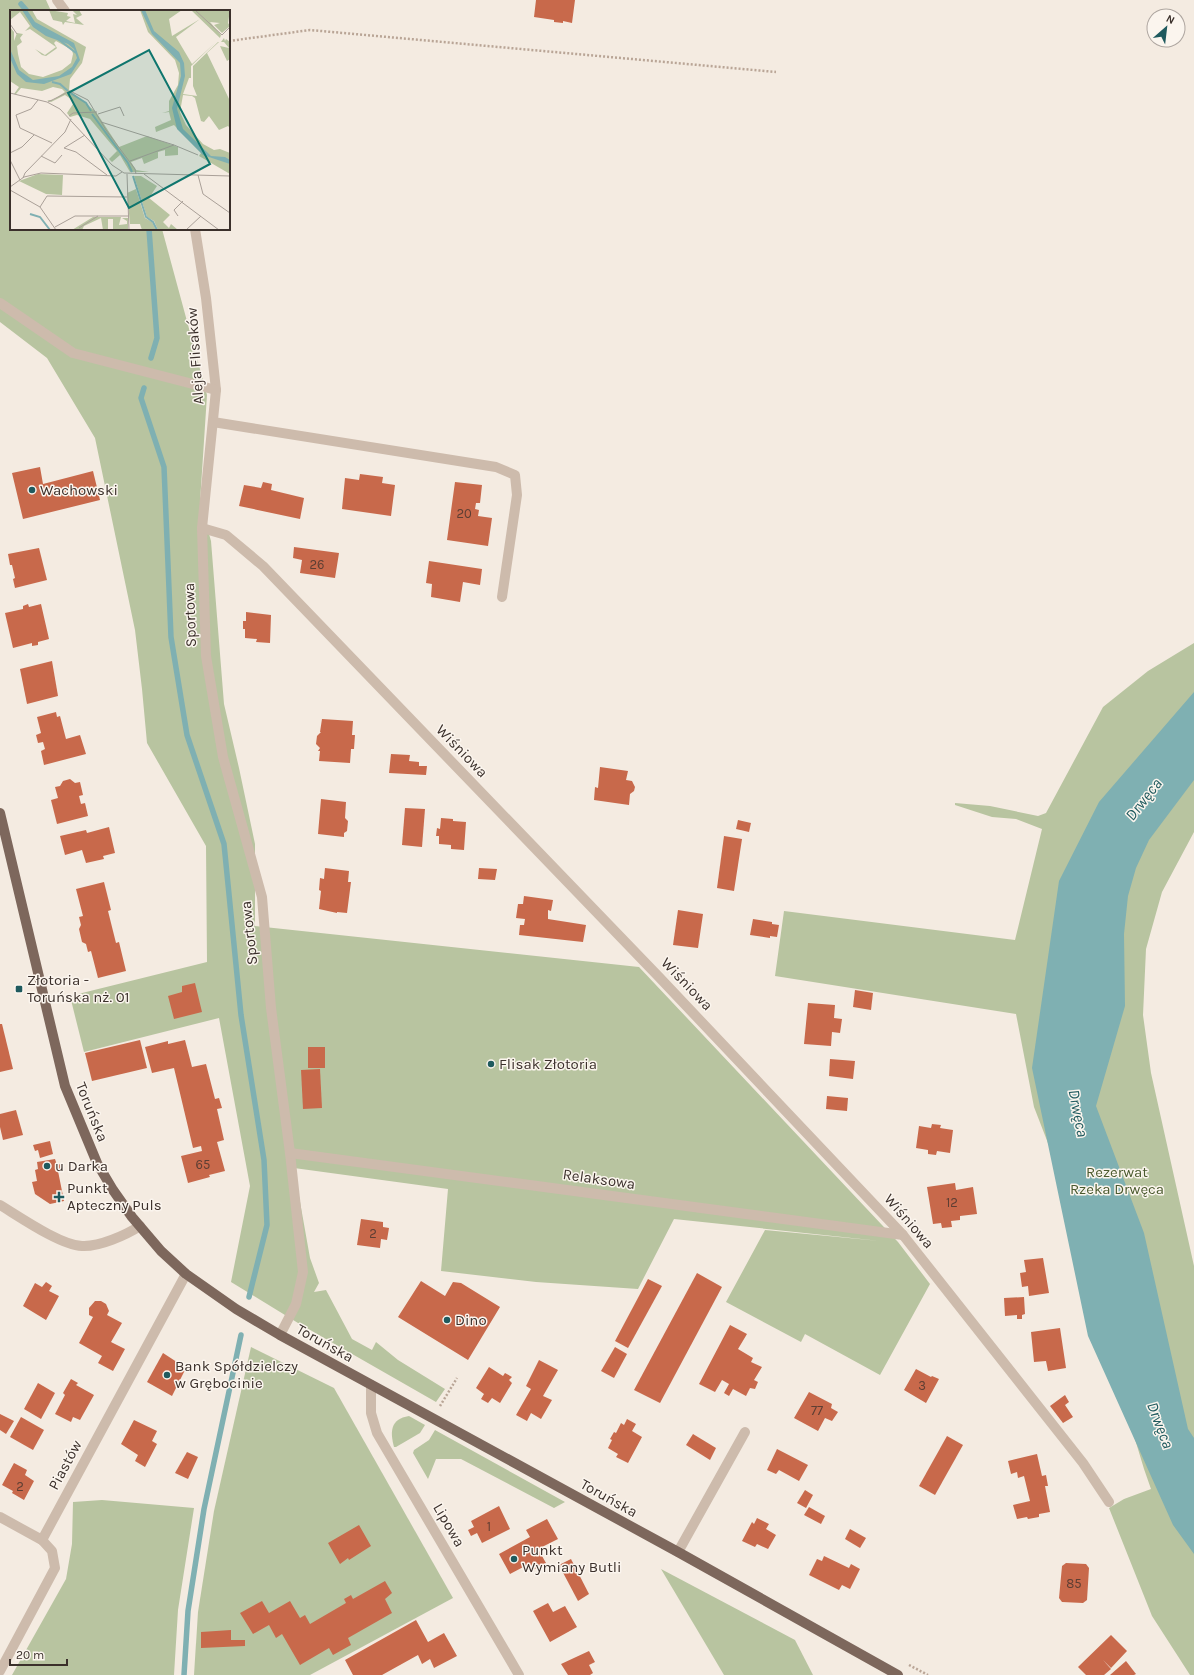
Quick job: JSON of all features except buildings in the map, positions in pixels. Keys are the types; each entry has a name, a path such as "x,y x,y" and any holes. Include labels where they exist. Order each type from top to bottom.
{"main road":[{"name":"Toruńska","path":"0,813 65,1086 97,1163 119,1200 162,1251 186,1274 236,1309 280,1335 678,1552 898,1675"}],"street":[{"path":"57,0 64,10"},
{"name":"Aleja Flisaków","path":"195,230 206,298 216,390 202,528"},
{"path":"0,303 73,353 216,390"},
{"path":"213,422 496,467 515,475 517,495 502,597"},
{"name":"Sportowa","path":"202,528 206,656 223,758 262,897 271,1008 290,1153 303,1272 296,1304 280,1335"},
{"name":"Wiśniowa","path":"202,528 226,535 263,566 664,983 903,1235 1073,1451 1109,1502"},
{"name":"Relaksowa","path":"290,1153 903,1235"},
{"path":"0,1205 54,1236 77,1246 97,1244 132,1231 140,1226"},
{"name":"Piastów","path":"42,1540 186,1274"},
{"name":"Lipowa","path":"371,1385 371,1413 377,1433 519,1675"},
{"path":"678,1552 745,1432"},
{"path":"0,1517 42,1540 52,1551 55,1568 0,1671"}],"path":[{"path":"230,41 310,30 776,72"},
{"path":"440,1407 457,1378"},
{"path":"433,1403 444,1409"},
{"path":"904,1662 928,1675"}],"green space":[{"path":"0,0 46,0 51,10 10,10 10,230 162,230 207,395 200,502 211,541 224,704 255,844 255,926 639,967 898,1242 930,1284 880,1375 805,1334 801,1342 726,1302 765,1230 880,1241 674,1219 638,1289 536,1282 441,1271 448,1189 294,1168 310,1258 319,1283 314,1292 326,1290 352,1339 372,1350 376,1342 398,1360 445,1389 436,1402 298,1323 231,1282 250,1186 219,1018 84,1052 70,996 207,962 206,846 147,743 135,630 95,438 47,358 0,322"},
{"name":"Rezerwat Rzeka Drwęca","path":"1194,643 1194,832 1162,892 1146,949 1143,1015 1151,1073 1194,1266 1194,1675 1190,1675 1152,1616 1109,1508 1124,1499 1151,1489 1061,1193 1058,1169 1034,1107 1016,1014 775,976 784,911 1015,940 1042,829 1016,819 992,817 955,805 955,803 990,806 1038,816 1046,813 1103,707 1148,671"},
{"path":"251,1347 334,1388 453,1598 310,1675 194,1675 198,1612 214,1511"},
{"path":"409,1416 425,1425 420,1433 394,1447 392,1436 393,1427 398,1420"},
{"path":"435,1430 565,1502 554,1508 461,1459 436,1459 428,1479 413,1453 414,1450 429,1440"},
{"path":"102,1500 194,1508 178,1610 174,1675 12,1675 66,1579 72,1544 73,1502"},
{"path":"661,1569 795,1640 813,1675 724,1675"}],"water":[{"name":"Rezerwat Rzeka Drwęca","path":"1194,692 1194,780 1149,840 1136,868 1128,896 1124,934 1125,1006 1096,1106 1144,1233 1188,1429 1194,1438 1194,1554 1173,1525 1088,1336 1032,1068 1059,881 1099,802"}],"waterway":[{"path":"21,4 26,10"},
{"path":"149,230 157,338 151,358"},
{"path":"144,388 141,398 164,467 171,637 187,735 224,844 241,1015 264,1160 267,1225 249,1297"},
{"path":"184,1675 188,1611 204,1509 241,1335"}],"place":[{"name":"Wachowski","path":"32,490"},
{"name":"Złotoria - Toruńska nż. 01","path":"19,989"},
{"name":"Flisak Złotoria","path":"491,1064"},
{"name":"u Darka","path":"47,1166"},
{"name":"Punkt Apteczny Puls","path":"59,1197"},
{"name":"Dino","path":"447,1320"},
{"name":"Bank Spółdzielczy w Grębocinie","path":"167,1375"},
{"name":"Punkt Wymiany Butli","path":"514,1559"}],"water label":[{"name":"Drwęca","path":"1143,799"},
{"name":"Drwęca","path":"1079,1113"},
{"name":"Drwęca","path":"1161,1425"}]}
